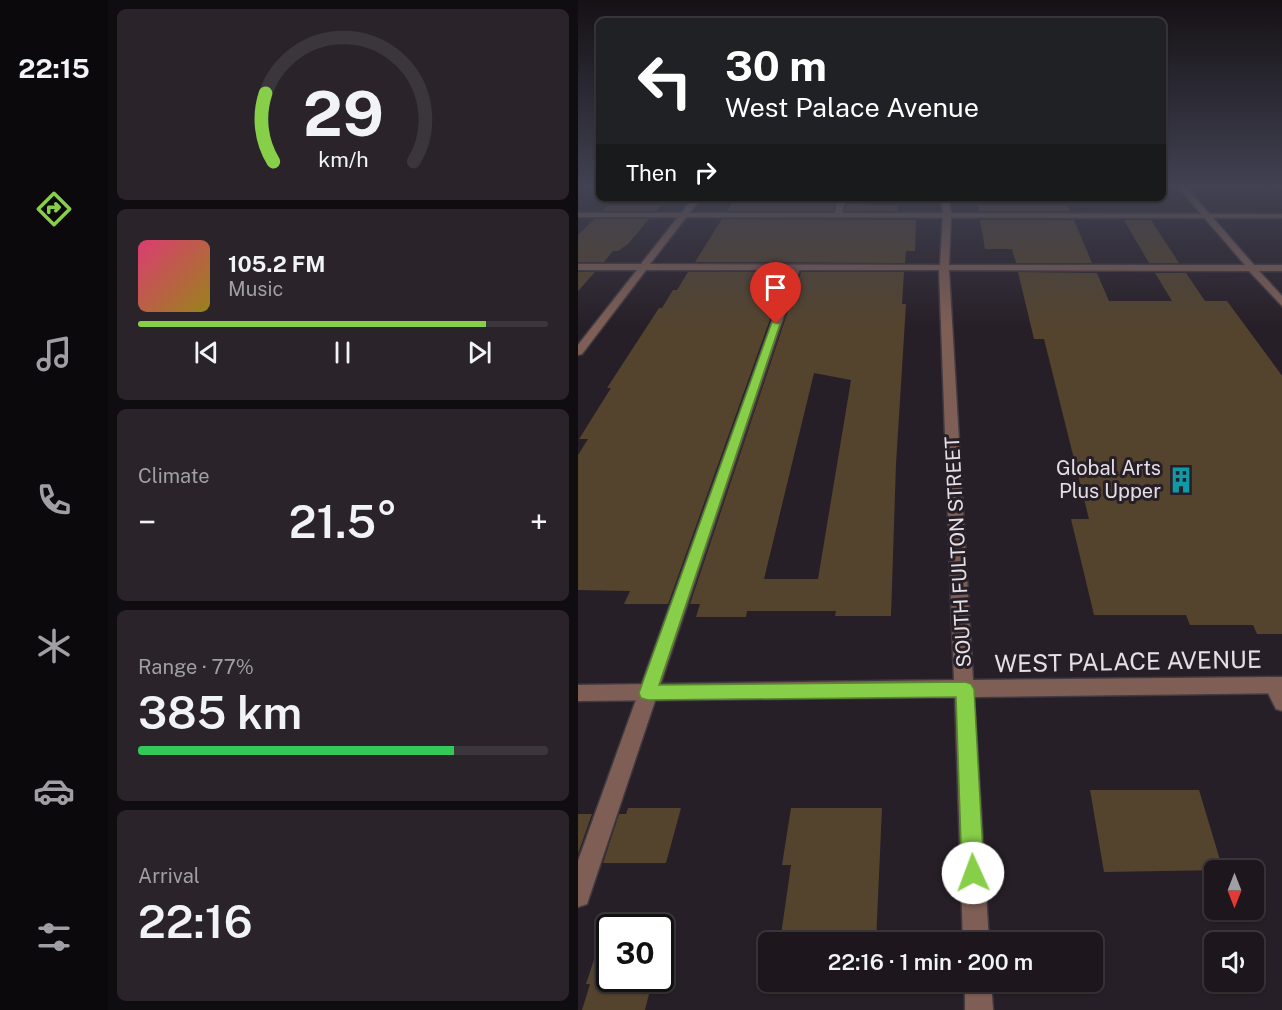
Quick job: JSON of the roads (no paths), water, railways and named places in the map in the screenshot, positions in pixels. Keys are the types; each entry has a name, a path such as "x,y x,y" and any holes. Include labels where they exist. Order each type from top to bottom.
{"street":[{"path":"578,352 668,234"},
{"name":"SOUTH FULTON STREET","path":"946,234 944,268 976,932"},
{"path":"1223,234 1283,304"},
{"path":"578,267 1283,268"},
{"path":"578,895 795,268"},
{"path":"1278,685 1283,703"},
{"name":"WEST PALACE AVENUE","path":"578,693 1278,685"},
{"path":"978,992 979,1010"}],"place":[{"name":"Global Arts Plus Upper","path":"1181,480"}]}
